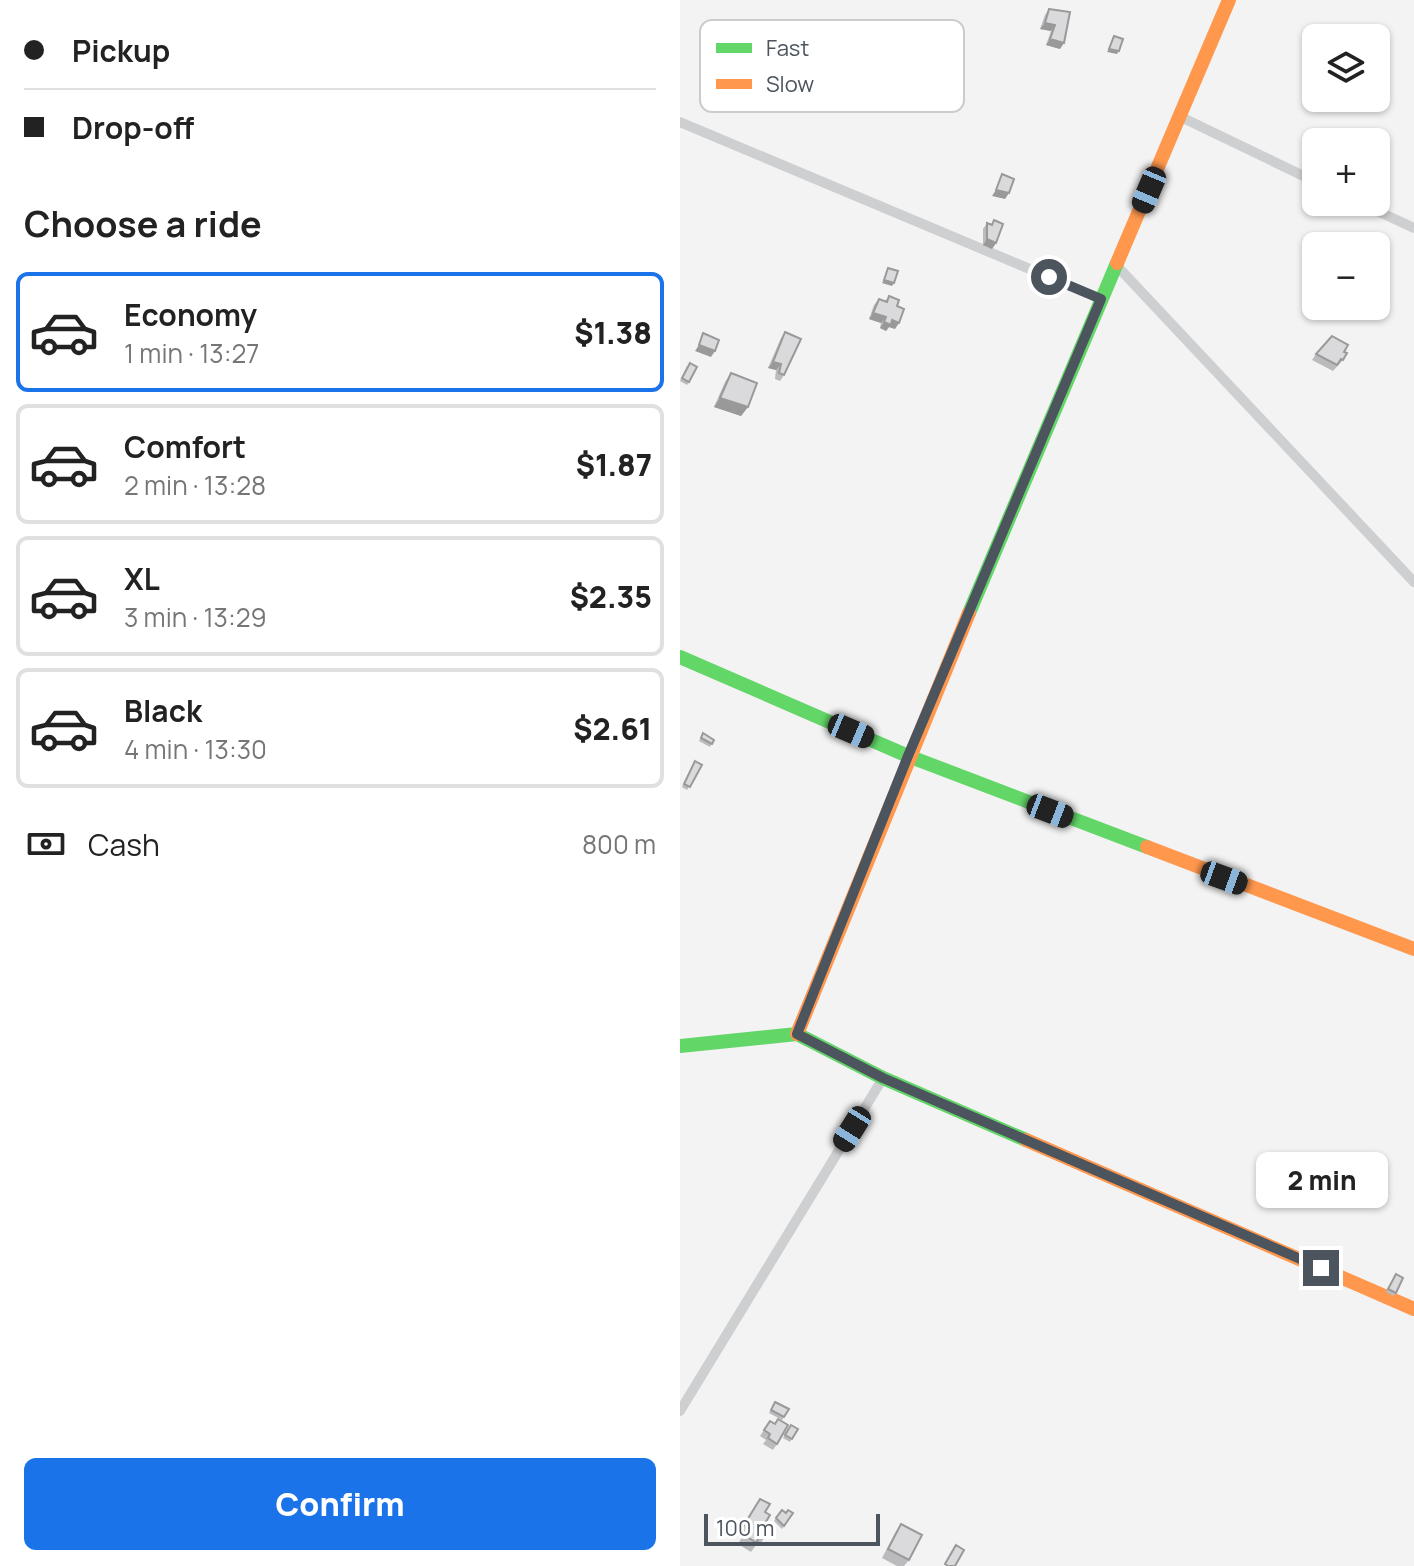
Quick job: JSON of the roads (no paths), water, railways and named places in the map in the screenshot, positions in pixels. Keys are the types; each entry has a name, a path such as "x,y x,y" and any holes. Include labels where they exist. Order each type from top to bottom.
{"street":[{"path":"797,1034 908,756 1229,0"},
{"path":"1181,117 1302,175"},
{"path":"680,122 1101,299"},
{"path":"1388,216 1414,228"},
{"path":"1117,266 1414,582"},
{"path":"680,657 908,756 1414,949"},
{"path":"680,1046 797,1034 883,1078 1414,1309"},
{"path":"680,1411 883,1078"}]}
